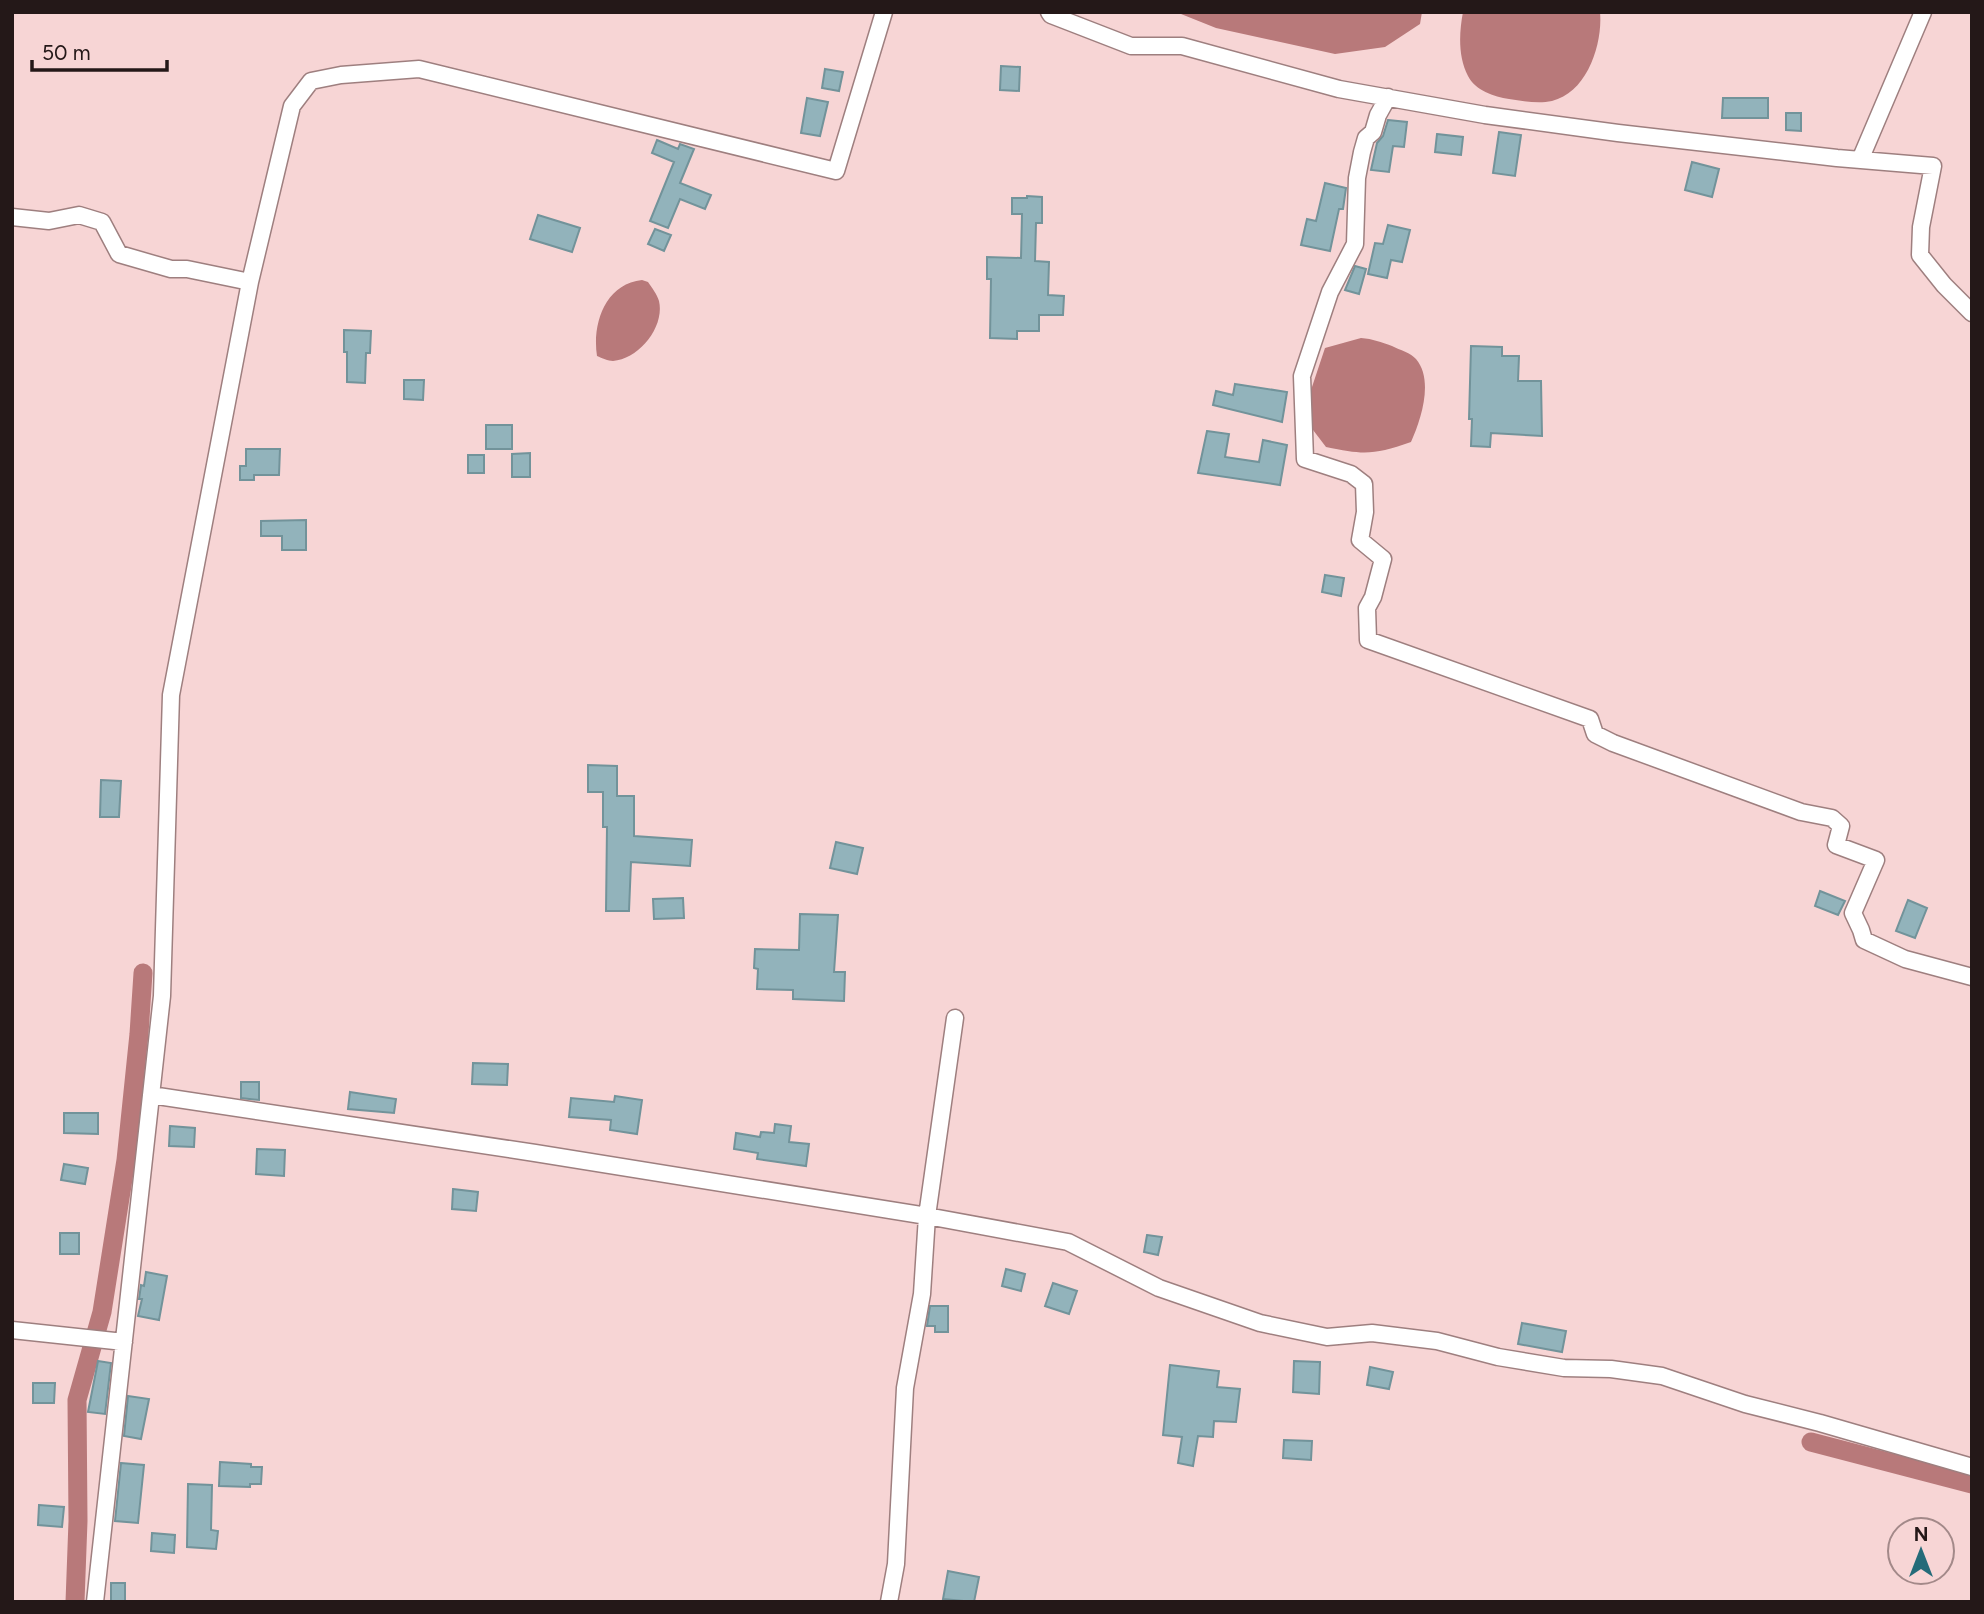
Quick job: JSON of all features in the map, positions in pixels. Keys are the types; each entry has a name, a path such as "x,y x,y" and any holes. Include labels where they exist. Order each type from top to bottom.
{"street":[{"path":"95,1602 162,996 171,695 250,282 292,107 311,80 419,69 836,171 884,12"},
{"path":"1049,12 1131,46 1181,46 1339,89 1485,115 1618,133 1933,166 1921,227 1920,255 1944,285 1972,313"},
{"path":"1860,160 1923,12"},
{"path":"1388,97 1378,115 1373,132 1366,138 1362,152 1357,178 1355,244 1330,292 1302,376 1305,459 1351,474 1364,484 1365,512 1360,540 1383,559 1373,597 1367,608 1368,640 1581,715 1590,719 1595,734 1613,743 1801,811 1832,818 1841,826 1836,845 1876,860 1853,913 1864,940 1905,959 1972,977"},
{"path":"12,217 49,221 79,215 102,222 119,254 171,269 187,269 250,282"},
{"path":"888,1602 896,1564 905,1388 922,1294 927,1216 955,1018"},
{"path":"151,1095 535,1153 927,1216 1068,1242 1159,1288 1260,1323 1326,1337 1372,1333 1437,1341 1498,1357 1564,1368 1611,1369 1662,1376 1745,1404 1972,1466"},
{"path":"12,1330 124,1342"}],"shaded area":[{"path":"1176,12 1422,12 1420,24 1385,47 1335,54 1216,28"},
{"path":"1463,12 1600,12 1599,38 1583,78 1564,96 1541,102 1497,97 1475,85 1465,69 1460,45"},
{"path":"642,280 648,282 659,301 660,311 654,331 641,348 623,359 611,361 597,356 599,319 610,297 629,283"},
{"path":"1361,338 1381,342 1408,353 1416,359 1421,368 1424,400 1411,442 1378,451 1350,451 1326,447 1310,426 1310,393 1325,348"}],"building":[{"path":"1001,66 1020,67 1019,91 1000,90"},
{"path":"825,69 843,72 839,91 822,88"},
{"path":"807,98 828,102 820,136 801,133"},
{"path":"1723,98 1768,98 1768,118 1722,118"},
{"path":"1786,113 1801,113 1801,131 1786,130"},
{"path":"1388,120 1407,122 1404,147 1393,146 1389,172 1371,170 1377,143 1383,136"},
{"path":"1499,132 1521,135 1515,176 1493,173"},
{"path":"1437,134 1463,137 1461,155 1435,152"},
{"path":"657,140 678,149 680,144 694,149 680,183 711,195 705,209 680,199 668,228 650,221 674,162 652,153"},
{"path":"1692,162 1719,169 1712,197 1685,190"},
{"path":"1325,183 1346,188 1343,209 1339,209 1330,251 1301,245 1307,219 1316,221"},
{"path":"1042,197 1042,223 1036,223 1035,261 1049,262 1048,295 1064,296 1063,315 1039,315 1039,331 1017,331 1017,339 990,338 991,279 987,279 987,257 1021,258 1022,214 1012,214 1012,198"},
{"path":"538,215 580,228 572,252 530,239"},
{"path":"1388,225 1410,230 1402,262 1391,260 1387,278 1368,274 1375,243 1383,244"},
{"path":"655,229 671,235 664,251 648,244"},
{"path":"1355,266 1366,269 1359,294 1345,290"},
{"path":"344,330 371,331 370,353 366,353 365,383 347,382"},
{"path":"1471,346 1502,347 1502,356 1519,356 1518,381 1541,381 1542,436 1491,433 1490,447 1471,446"},
{"path":"404,380 424,380 423,400 404,399"},
{"path":"1235,384 1287,392 1282,422 1213,405 1216,391 1233,395"},
{"path":"486,425 512,425 512,449 486,449"},
{"path":"1207,431 1229,434 1225,457 1259,462 1263,440 1287,445 1280,485 1198,473"},
{"path":"246,449 280,449 279,475 254,475 254,480 240,480 240,466 246,466"},
{"path":"530,453 530,477 512,477 512,454"},
{"path":"468,455 484,455 484,473 468,473"},
{"path":"306,520 306,550 282,550 282,536 261,536 261,521"},
{"path":"1325,575 1344,578 1341,596 1322,592"},
{"path":"588,765 617,766 617,796 634,796 634,836 692,840 690,866 631,862 629,911 606,911 607,827 603,827 603,792 588,792"},
{"path":"101,780 121,781 119,817 100,817"},
{"path":"836,842 863,848 857,874 830,868"},
{"path":"1820,891 1845,901 1838,915 1815,906"},
{"path":"683,898 684,918 654,919 653,899"},
{"path":"1908,900 1927,908 1915,938 1896,931"},
{"path":"800,914 838,915 834,972 845,972 844,1001 793,999 793,990 757,989 755,949 799,950"},
{"path":"473,1063 508,1064 507,1085 472,1084"},
{"path":"241,1082 259,1082 259,1100 241,1098"},
{"path":"350,1092 396,1099 394,1113 348,1109"},
{"path":"615,1096 642,1100 637,1134 610,1130 611,1120 569,1117 571,1098 614,1102"},
{"path":"64,1113 98,1113 98,1134 64,1133"},
{"path":"775,1124 791,1126 789,1142 809,1144 806,1166 757,1159 758,1153 734,1149 736,1133 760,1137 761,1132 774,1133"},
{"path":"170,1126 195,1128 194,1147 169,1146"},
{"path":"257,1149 285,1150 284,1176 256,1174"},
{"path":"64,1164 88,1168 85,1184 61,1180"},
{"path":"453,1189 478,1192 476,1211 452,1209"},
{"path":"60,1233 79,1233 79,1254 60,1254"},
{"path":"1147,1235 1162,1237 1158,1255 1144,1252"},
{"path":"1006,1269 1025,1274 1021,1291 1002,1286"},
{"path":"146,1272 167,1276 159,1320 138,1316 142,1299 139,1299 141,1285 144,1286"},
{"path":"1053,1283 1077,1291 1069,1314 1045,1306"},
{"path":"930,1306 948,1306 948,1332 935,1332 935,1326 927,1326"},
{"path":"1522,1323 1566,1331 1562,1352 1518,1344"},
{"path":"98,1361 111,1363 105,1414 88,1412"},
{"path":"1294,1361 1320,1362 1319,1394 1293,1392"},
{"path":"1170,1365 1219,1371 1217,1387 1240,1389 1236,1422 1214,1421 1213,1437 1198,1436 1193,1466 1178,1463 1182,1437 1163,1435"},
{"path":"1370,1367 1393,1372 1389,1389 1367,1385"},
{"path":"33,1383 55,1383 54,1403 33,1403"},
{"path":"128,1396 149,1399 141,1439 124,1436"},
{"path":"1284,1440 1312,1441 1311,1460 1283,1458"},
{"path":"220,1462 262,1467 261,1484 250,1484 250,1487 219,1486"},
{"path":"121,1463 144,1465 138,1523 115,1521"},
{"path":"188,1484 212,1485 211,1530 218,1531 216,1549 187,1547"},
{"path":"39,1505 64,1507 62,1527 38,1525"},
{"path":"152,1533 175,1535 174,1553 151,1551"},
{"path":"948,1571 979,1577 974,1602 943,1599"},
{"path":"111,1583 125,1583 125,1602 111,1602"}],"waterway":[{"path":"75,1602 78,1521 77,1400 102,1312 126,1160 143,973"},
{"path":"1811,1442 1972,1484"}]}
